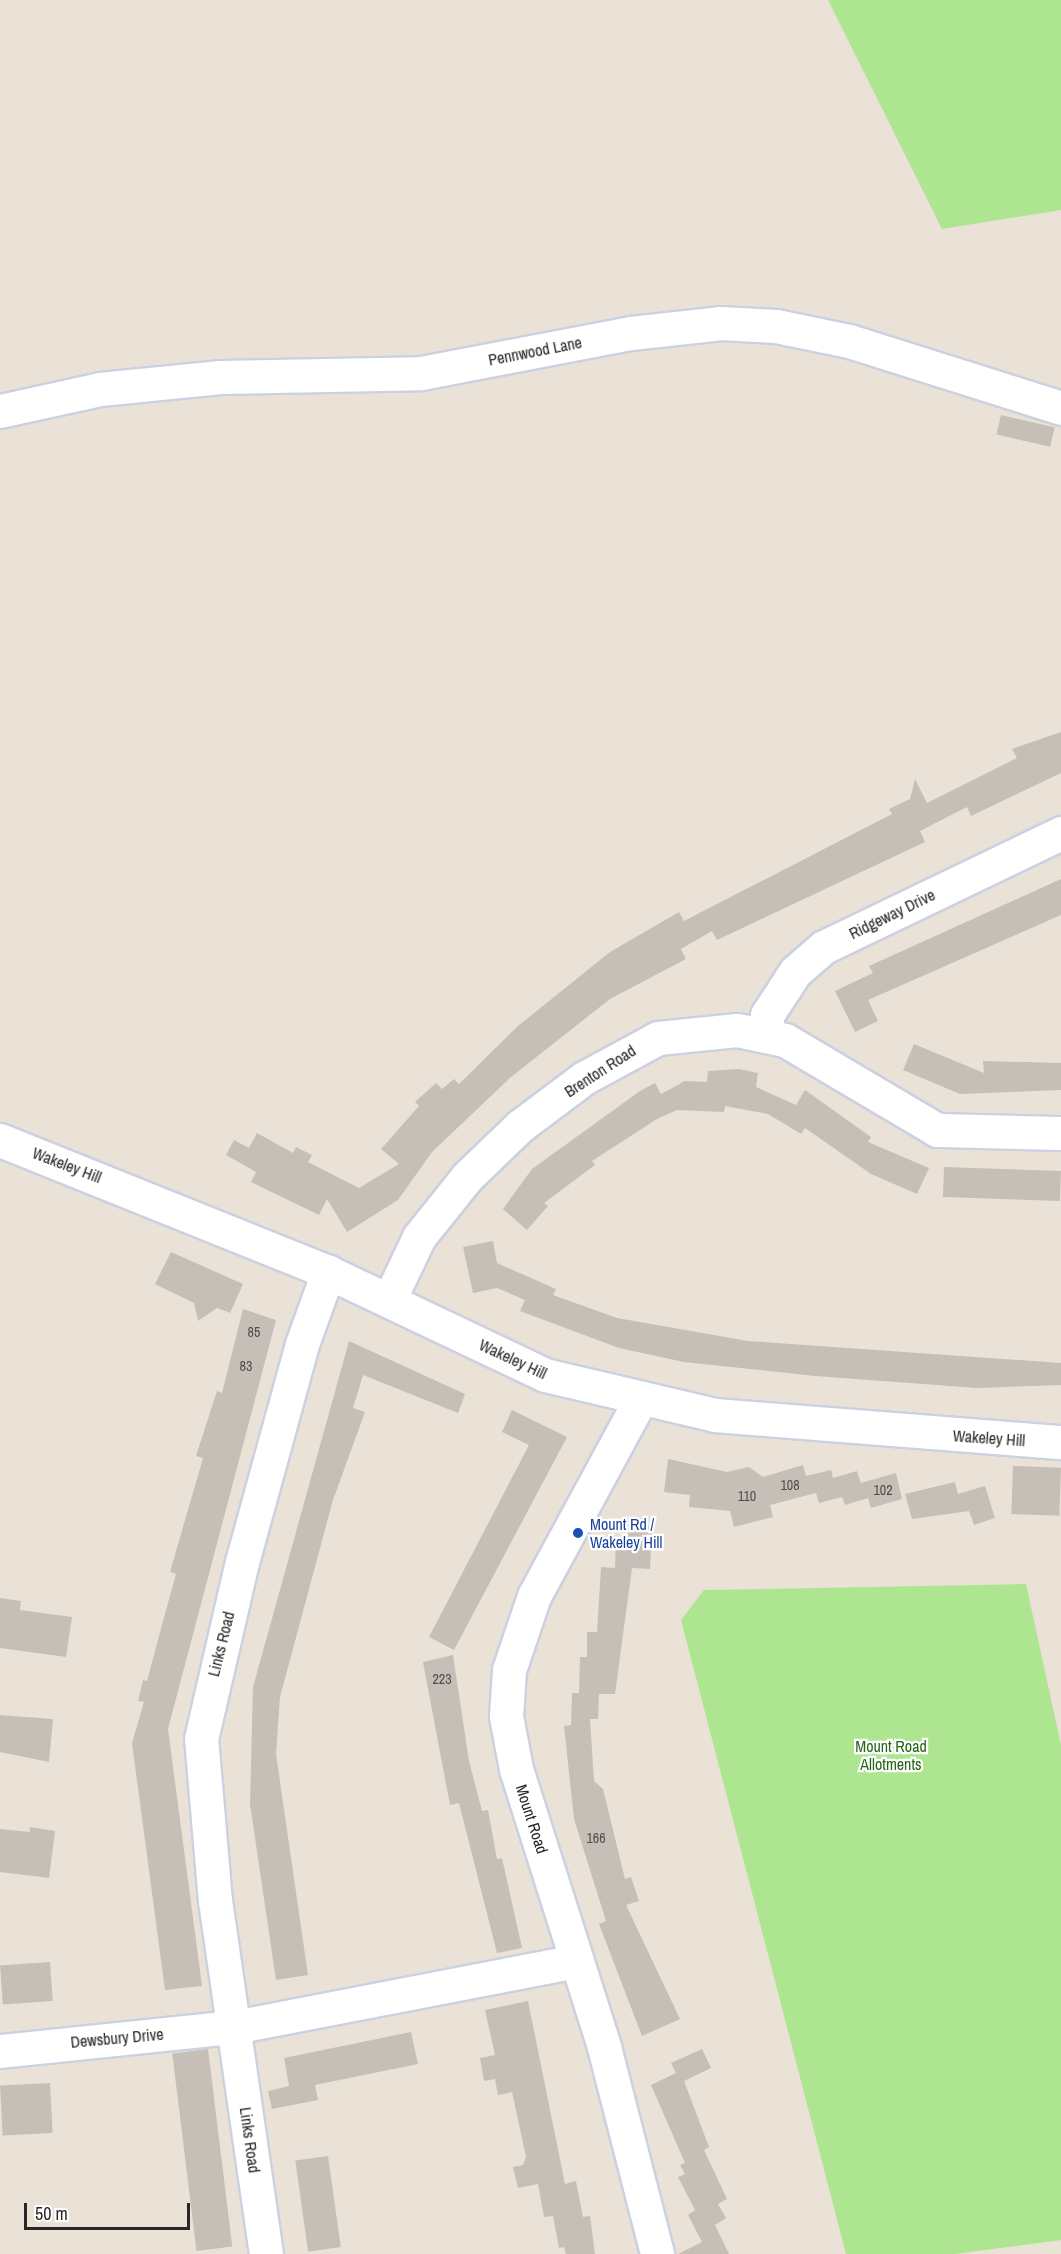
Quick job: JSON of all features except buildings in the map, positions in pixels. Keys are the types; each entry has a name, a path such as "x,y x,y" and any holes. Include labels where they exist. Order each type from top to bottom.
{"street":[{"name":"Pennwood Lane","path":"0,411 100,389 220,377 421,373 630,333 721,323 776,326 849,341 1061,408"},
{"name":"Ridgeway Drive","path":"766,1036 766,1015 795,972 825,947 1061,833"},
{"name":"Brenton Road","path":"389,1300 419,1236 467,1177 520,1126 584,1078 658,1038 737,1030 766,1036 797,1045 937,1130 1061,1132"},
{"name":"Wakeley Hill","path":"0,1140 328,1272 545,1375 639,1402 715,1415 1061,1442"},
{"name":"Links Road","path":"266,2254 234,2027 201,1739 249,1539 328,1272"},
{"name":"Mount Road","path":"639,1402 534,1596 508,1670 506,1716 516,1769 576,1961 657,2254"},
{"path":"234,2027 576,1961"},
{"name":"Dewsbury Drive","path":"0,2051 234,2027"}],"green space":[{"path":"828,0 1061,0 1061,210 942,229"},
{"name":"Mount Road Allotments","path":"1026,1584 1061,1745 1061,2240 954,2254 846,2254 681,1620 704,1590"}],"place":[{"name":"Mount Rd / Wakeley Hill","path":"578,1533"}]}
